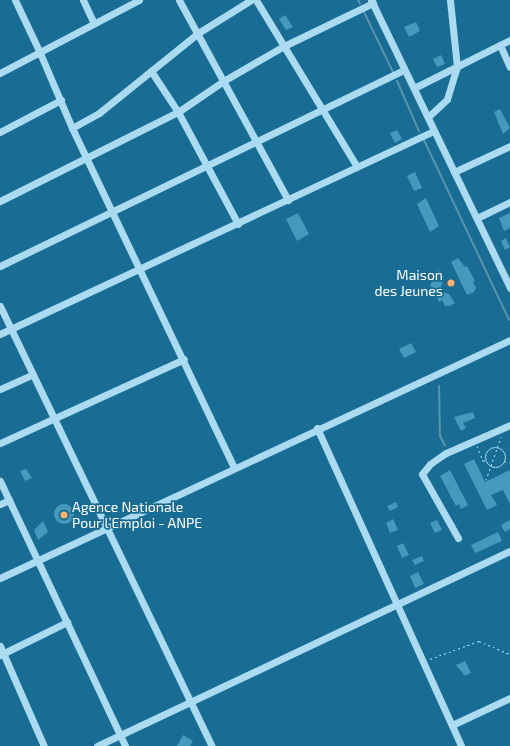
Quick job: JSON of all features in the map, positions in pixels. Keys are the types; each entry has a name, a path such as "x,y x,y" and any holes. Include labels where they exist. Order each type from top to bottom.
{"street":[{"path":"15,0 40,52 72,128 89,158 113,212 184,358 234,468"},
{"path":"83,0 94,24"},
{"path":"0,73 138,0"},
{"path":"179,0 259,141 288,200"},
{"path":"72,128 99,113 198,33 251,0"},
{"path":"256,0 321,111 357,167"},
{"path":"428,117 447,99 457,67 450,0"},
{"path":"0,201 89,158 178,112 225,80 284,46 372,2 510,288"},
{"path":"414,88 510,40"},
{"path":"500,45 510,67"},
{"path":"0,266 404,70"},
{"path":"151,71 178,112 238,224"},
{"path":"0,132 61,100"},
{"path":"0,334 142,270 434,131"},
{"path":"454,172 510,146"},
{"path":"477,218 510,202"},
{"path":"0,306 212,746"},
{"path":"0,578 317,428 510,340"},
{"path":"0,443 184,358"},
{"path":"0,389 33,374"},
{"path":"458,538 422,474 430,464 446,453 507,426"},
{"path":"317,428 399,604 461,746"},
{"path":"0,481 125,746"},
{"path":"0,504 9,500"},
{"path":"97,746 510,551"},
{"path":"2,654 67,622"},
{"path":"0,646 2,654 44,746"},
{"path":"452,725 510,698"}],"path":[{"path":"486,480 497,448 507,426"},
{"path":"475,440 483,461 486,460 491,466 497,467 503,461 503,452 497,448"},
{"path":"486,460 487,451 497,448"},
{"path":"503,461 510,464"},
{"path":"424,662 479,641 510,654"}],"building":[{"path":"285,15 293,27 286,30 279,19"},
{"path":"416,22 420,31 409,37 404,27"},
{"path":"441,55 445,64 437,67 433,59"},
{"path":"500,109 510,128 503,134 494,112"},
{"path":"397,130 402,139 395,143 390,133"},
{"path":"415,172 422,188 414,191 407,176"},
{"path":"426,198 439,226 430,232 417,204"},
{"path":"298,213 309,234 297,241 286,219"},
{"path":"510,213 510,228 504,231 499,218"},
{"path":"506,238 510,247 505,250 501,241"},
{"path":"458,258 465,267 467,266 475,281 473,282 476,288 474,292 467,295 451,262"},
{"path":"438,270 443,280 440,291 449,294 455,303 450,306 445,306 442,300 439,302 430,284 433,282 430,276"},
{"path":"411,343 416,352 404,358 399,349"},
{"path":"473,412 475,418 463,423 466,428 461,431 454,417"},
{"path":"474,459 485,482 510,470 510,504 503,490 491,495 497,505 487,510 464,464"},
{"path":"26,469 32,478 25,481 20,471"},
{"path":"450,470 468,505 461,509 459,504 456,506 440,476"},
{"path":"396,502 398,507 390,511 387,506"},
{"name":"Agence Nationale Pour l’Emploi - ANPE","path":"60,504 68,504 74,510 74,518 68,524 60,524 54,518 54,510"},
{"path":"393,519 398,530 390,533 386,523"},
{"path":"437,520 442,530 435,533 430,523"},
{"path":"510,520 510,529 505,532 501,525"},
{"path":"43,521 48,532 38,540 34,530"},
{"path":"498,532 502,541 475,553 471,545"},
{"path":"403,543 409,555 402,558 397,546"},
{"path":"422,556 424,561 415,565 412,560"},
{"path":"418,572 424,584 415,588 410,576"},
{"path":"465,661 471,673 465,676 456,665"},
{"path":"183,735 193,741 190,746 177,746"}],"waterway":[{"path":"358,0 360,4"},
{"path":"364,12 393,72"},
{"path":"397,81 419,131"},
{"path":"424,140 509,320"},
{"path":"439,386 440,436 445,446"}],"place":[{"name":"Maison des Jeunes","path":"451,283"},
{"name":"Agence Nationale Pour l’Emploi - ANPE","path":"64,515"}]}
